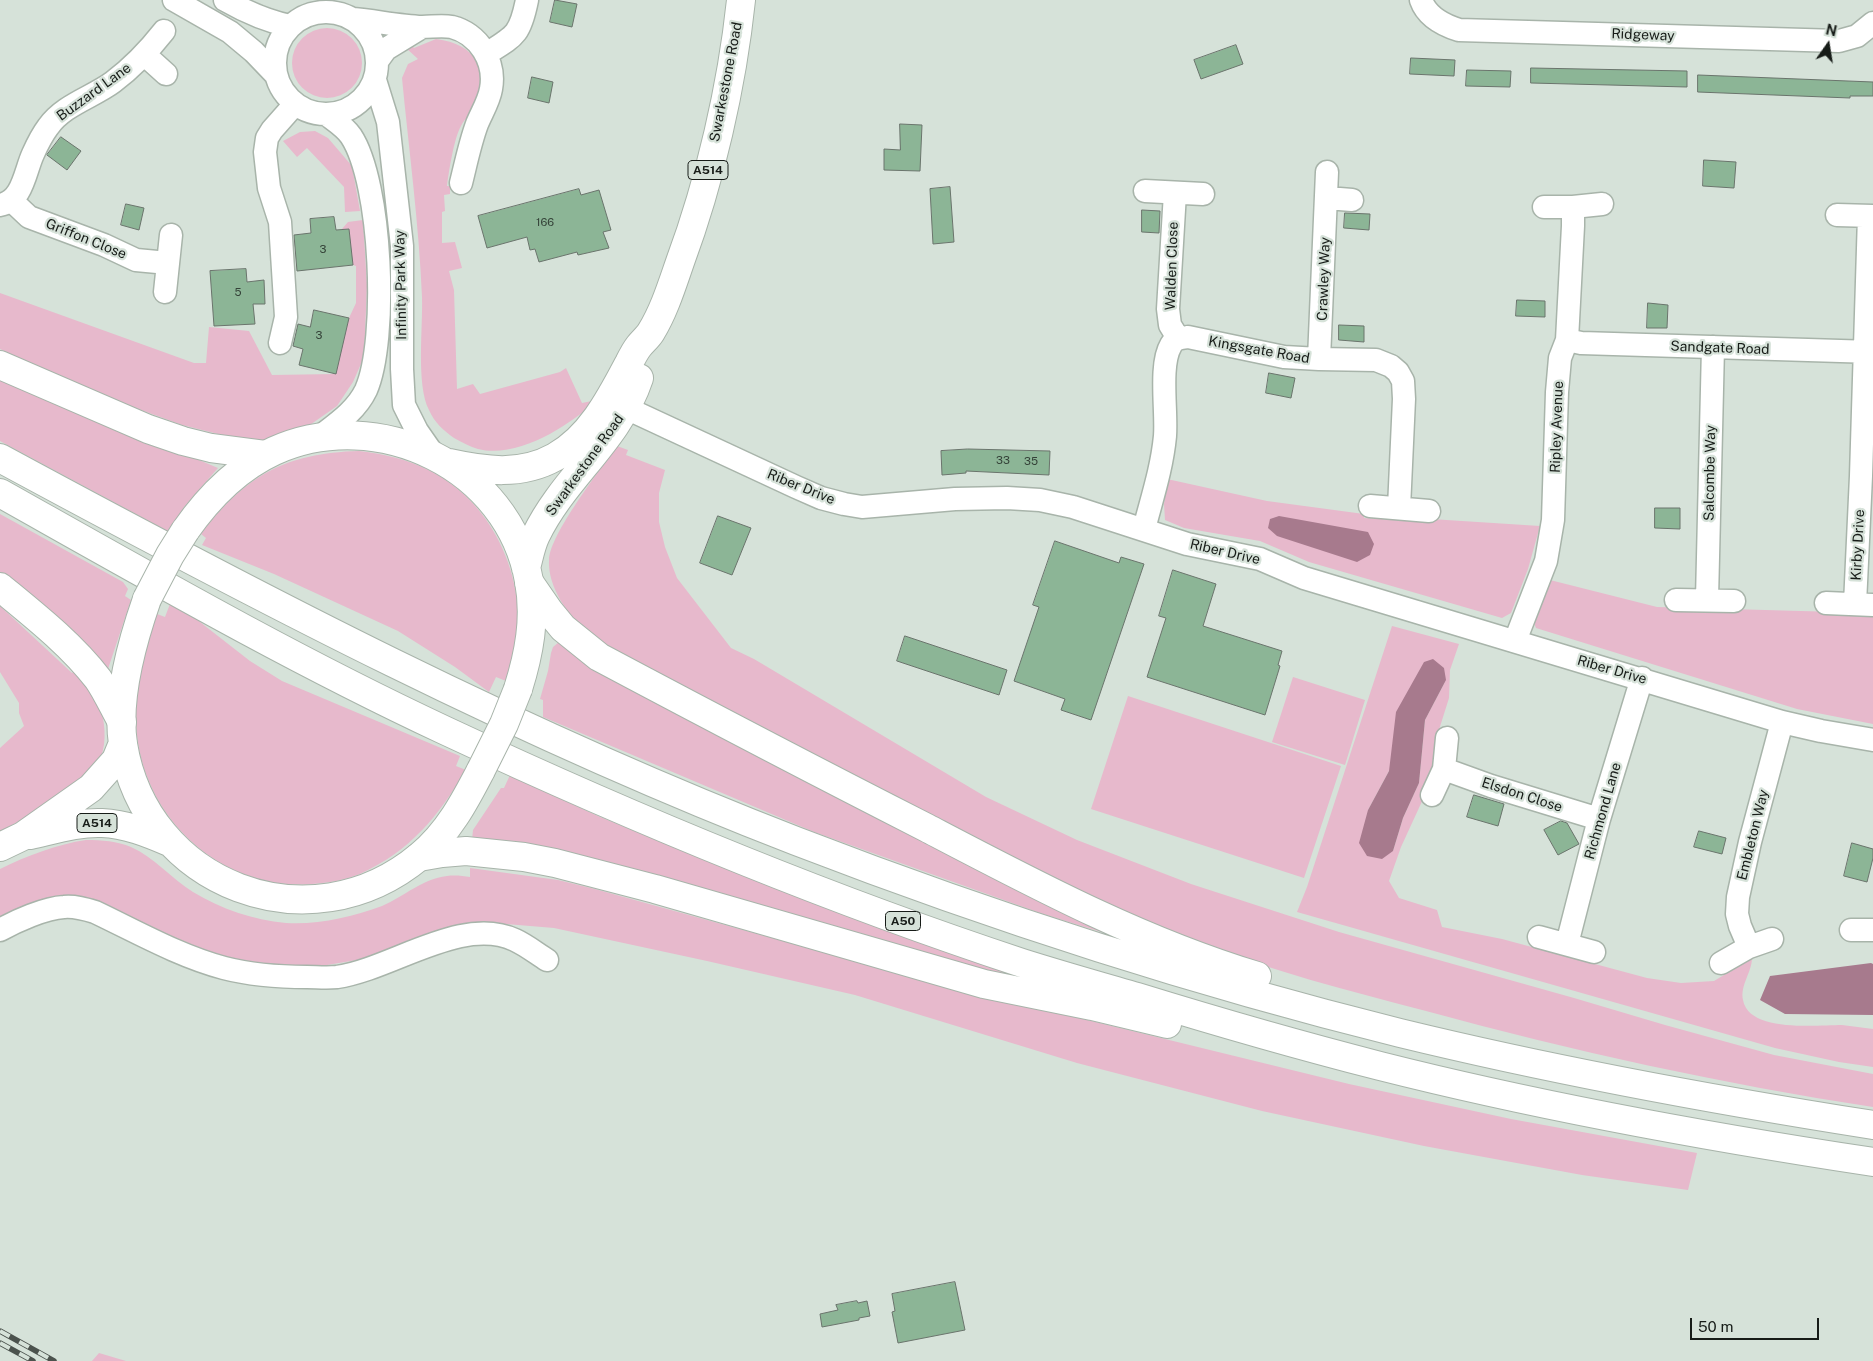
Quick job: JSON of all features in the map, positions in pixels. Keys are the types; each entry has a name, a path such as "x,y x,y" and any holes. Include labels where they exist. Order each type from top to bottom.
{"main road":[{"name":"Swarkestone Road","path":"528,575 536,535 548,513 603,444 618,403 643,366 651,332 672,286 687,244 702,191 725,101 735,50 741,0"},
{"path":"0,365 148,430 211,448 265,456"},
{"name":"Swarkestone Road","path":"441,459 479,470 496,471 532,467 552,458 567,448 618,403"},
{"path":"122,733 126,674 133,640 147,599 185,531 212,496 240,471 283,448 318,438 361,436 381,438 413,446 441,459 473,483 497,509 509,527 518,545 528,575 549,611 563,628 599,657 1049,891 1095,913 1235,970 1387,1017 1469,1049"},
{"path":"0,458 304,619 455,694 574,748 792,840 911,884 1087,944 1287,1003 1469,1049 1635,1085 1873,1125"},
{"name":"A50","path":"0,493 213,612 328,673 524,767 679,834 788,878 1023,963 1262,1035 1384,1067 1526,1100 1753,1144 1873,1162"},
{"path":"0,587 42,622 87,666 99,681 122,733 132,776 140,797 160,831 169,842 189,860 225,883 274,897 296,899 349,894 392,876 419,857 460,811 504,724 518,689 529,649 532,624 528,575"},
{"name":"A514","path":"12,841 92,788 116,760 122,733"},
{"name":"A514","path":"12,841 84,824 102,823 143,831 169,842"},
{"path":"419,857 466,851 515,856 555,863 655,888 984,984 1092,1006 1241,1042 1384,1067"}],"street":[{"path":"174,0 230,32 254,52 276,75"},
{"path":"225,0 256,16 274,23 290,26"},
{"path":"486,54 514,36 521,24 527,0"},
{"name":"Ridgeway","path":"1421,0 1431,16 1444,25 1459,30 1839,41 1858,36 1873,24"},
{"path":"376,70 373,41 361,25 338,13 320,12 304,17 290,26 284,33 277,49 276,75 283,91 294,104 309,111 336,114 356,105 370,90 376,70 386,49 422,27"},
{"path":"353,20 453,28 470,36 479,43 492,69 492,88 477,124 461,183"},
{"name":"Buzzard Lane","path":"6,203 22,186 33,154 49,125 68,109 113,82 145,55 164,31"},
{"name":"Buzzard Lane","path":"145,55 166,74"},
{"name":"Infinity Park Way","path":"376,70 388,122 402,246 402,369 404,405 417,432 441,459"},
{"path":"280,342 286,317 280,222 269,188 265,152 272,130 294,104"},
{"name":"Infinity Park Way","path":"318,438 355,408 371,378 376,352 379,276 374,212 359,151 351,136 340,124 326,114"},
{"name":"Crawley Way","path":"1319,359 1327,172"},
{"path":"1145,191 1203,194"},
{"name":"Walden Close","path":"1175,193 1168,310 1170,325 1178,338"},
{"path":"1327,198 1352,200"},
{"name":"Griffon Close","path":"6,203 29,216 104,245 136,260 168,263"},
{"path":"1544,207 1573,208 1602,204"},
{"name":"Ripley Avenue","path":"1515,641 1546,561 1555,496 1557,392 1560,358 1567,340 1574,226 1573,208"},
{"name":"Kirby Drive","path":"1826,604 1864,604 1871,216 1837,215"},
{"path":"165,292 171,235"},
{"name":"Kingsgate Road","path":"1178,338 1188,337 1284,357 1376,360 1391,366 1403,381 1404,399 1399,508"},
{"path":"1144,529 1160,468 1165,435 1167,356 1172,344 1178,338"},
{"name":"Sandgate Road","path":"1567,340 1581,343 1869,352"},
{"name":"Salcombe Way","path":"1707,600 1713,347"},
{"name":"Riber Drive","path":"618,403 821,498 862,507 955,499 1007,498 1040,500 1068,506 1187,544 1260,559 1304,578 1642,678 1782,722 1873,740"},
{"path":"1370,506 1429,511"},
{"path":"1676,600 1734,601"},
{"name":"Richmond Lane","path":"1567,944 1599,820 1642,678"},
{"name":"Embleton Way","path":"1749,947 1737,914 1738,897 1750,842 1782,722"},
{"path":"1432,795 1444,769 1447,738"},
{"name":"Elsdon Close","path":"1444,769 1599,820"},
{"path":"0,930 46,910 64,907 79,908 95,912 190,956 224,968 259,975 337,977 384,965 465,934 482,933 514,939 546,960"},
{"path":"1539,937 1594,952"},
{"path":"1721,963 1749,947 1772,939"}],"shaded area":[{"path":"334,28 347,34 356,43 360,49 362,63 360,77 352,88 341,96 320,98 313,96 302,88 294,77 292,56 294,49 302,38 313,30"},
{"path":"436,39 450,42 470,53 477,61 481,82 480,94 475,108 462,123 458,131 447,186 450,186 450,194 444,195 445,211 442,212 442,243 455,242 462,268 449,271 454,290 457,389 473,384 480,394 560,372 566,368 582,403 597,400 558,430 526,445 510,449 493,451 478,449 454,438 440,426 431,414 425,399 421,371 421,270 402,78 408,64 418,59 406,48 411,44 414,48"},
{"path":"315,131 328,138 352,166 360,211 345,212 344,187 307,148 297,157 283,141 300,132"},
{"path":"363,220 367,286 364,357 353,382 337,406 307,427 266,440 242,440 182,425 100,395 0,349 0,293 194,363 206,363 209,327 249,331 272,375 335,374 349,318 356,303 356,266 353,265 341,230 348,222"},
{"path":"0,373 99,418 218,468 184,507 169,532 0,441"},
{"path":"617,446 628,450 626,455 665,470 659,493 659,522 665,547 677,578 731,648 754,659 986,797 1077,840 1191,884 1339,932 1774,1055 1873,1074 1873,1107 1704,1077 1537,1040 1339,988 1225,952 1161,928 1091,897 605,647 571,616 562,603 552,582 549,560 566,519"},
{"path":"359,451 397,458 421,466 443,478 474,504 490,525 503,549 512,574 517,601 518,628 514,655 506,681 496,677 489,692 455,667 398,631 274,574 202,545 206,538 201,534 217,514 251,483 269,472 288,463 309,457"},
{"path":"1167,479 1267,501 1364,514 1364,518 1430,522 1431,519 1540,526 1528,569 1511,613 1502,618 1309,562 1260,541 1184,528 1165,520 1164,504"},
{"path":"0,514 123,582 128,589 125,596 131,600 106,675 0,575"},
{"path":"1279,516 1368,532 1374,544 1370,555 1357,562 1277,536 1268,528 1270,519"},
{"path":"1550,580 1657,607 1873,613 1873,724 1797,709 1536,628 1533,620"},
{"path":"170,604 191,615 250,661 282,681 460,756 456,766 466,770 445,803 421,831 394,855 360,874 342,880 312,884 281,883 251,877 223,864 198,847 176,826 159,801 146,773 136,727 139,677 147,645 157,614 165,617"},
{"path":"0,606 72,673 77,668 99,704 103,717 105,737 101,757 95,767 84,778 56,799 0,832 0,748 24,726 19,713 19,703 0,672"},
{"path":"1392,626 1459,644 1450,670 1449,698 1438,733 1434,765 1424,797 1401,847 1389,881 1399,898 1437,910 1442,927 1502,939 1647,978 1681,983 1714,981 1752,958 1743,989 1743,1000 1748,1011 1757,1018 1785,1025 1842,1025 1873,1029 1873,1067 1839,1062 1775,1048 1297,912 1307,887","holes":["1446,680 1425,720 1419,783 1403,818 1393,851 1368,810 1389,771"]},
{"path":"559,642 1172,954 1040,913 814,832 543,717 543,700 540,699 553,647"},
{"path":"1433,659 1444,668 1446,680 1425,720 1419,783 1403,818 1393,851 1382,859 1367,856 1359,843 1368,810 1389,771 1396,712 1424,662"},
{"path":"1293,677 1365,700 1345,765 1272,742"},
{"path":"1128,696 1341,766 1304,878 1091,809"},
{"path":"510,775 598,816 734,872 853,918 941,949 1056,985 1056,991 472,840 473,830 501,788 504,788"},
{"path":"86,840 109,841 131,847 147,856 193,892 215,904 238,913 274,922 310,923 359,914 382,906 422,884 438,878 447,876 470,877 470,868 558,880 859,962 1349,1084 1511,1119 1697,1153 1688,1190 1582,1175 1424,1146 1262,1111 1077,1063 855,995 554,928 506,924 453,926 357,960 315,967 289,967 241,962 203,952 94,901 0,921 0,869 42,851"},
{"path":"1873,964 1873,1015 1785,1014 1760,1000 1770,976"},
{"path":"99,1353 126,1361 92,1361"}],"building":[{"path":"555,0 577,4 572,27 550,22"},
{"path":"1236,45 1243,64 1201,79 1194,60"},
{"path":"1411,58 1455,60 1454,76 1410,74"},
{"path":"1531,68 1687,71 1687,87 1531,83"},
{"path":"1467,70 1511,71 1510,87 1466,86"},
{"path":"1698,75 1873,82 1873,96 1850,96 1850,98 1698,92"},
{"path":"532,77 553,82 549,103 528,98"},
{"path":"900,124 922,125 920,171 884,170 884,149 900,150"},
{"path":"61,137 81,151 67,170 47,155"},
{"path":"1704,160 1736,162 1734,188 1703,186"},
{"path":"950,187 954,242 933,244 930,189"},
{"path":"579,189 581,195 599,190 611,230 603,232 609,248 578,255 577,252 539,262 535,249 530,250 527,237 487,248 478,216"},
{"path":"126,204 144,208 139,230 121,225"},
{"path":"1142,210 1160,211 1159,233 1142,232"},
{"path":"1345,213 1370,214 1369,230 1344,228"},
{"path":"334,217 336,230 349,229 353,265 297,271 294,235 311,233 310,219"},
{"path":"246,269 247,282 264,280 265,304 253,304 255,324 214,326 210,271"},
{"path":"1517,300 1545,301 1545,317 1516,316"},
{"path":"1648,303 1668,305 1667,328 1647,328"},
{"path":"314,310 349,318 336,374 299,365 303,349 293,346 298,324 310,327"},
{"path":"1339,325 1364,326 1364,342 1339,340"},
{"path":"1269,373 1295,378 1291,398 1266,393"},
{"path":"968,449 1050,451 1049,475 966,471 966,473 942,475 941,451"},
{"path":"1655,508 1680,508 1680,529 1655,528"},
{"path":"718,516 751,528 732,575 700,563"},
{"path":"1055,541 1119,563 1121,557 1144,564 1091,720 1061,710 1065,699 1014,681 1039,607 1033,605"},
{"path":"1173,570 1216,584 1203,626 1282,651 1278,665 1280,666 1265,715 1147,677 1166,618 1159,616"},
{"path":"905,636 1007,670 999,695 897,661"},
{"path":"1474,795 1504,804 1498,826 1467,817"},
{"path":"1561,821 1567,823 1579,844 1558,855 1544,830"},
{"path":"1699,831 1726,838 1722,854 1694,847"},
{"path":"1852,843 1873,849 1873,858 1867,882 1844,876"},
{"path":"955,1282 965,1330 898,1343 892,1312 895,1311 892,1294"},
{"path":"857,1301 858,1303 867,1301 870,1316 822,1327 820,1314 838,1310 836,1305"}],"railway":[{"path":"0,1331 54,1361"},
{"path":"0,1343 33,1361"}]}
